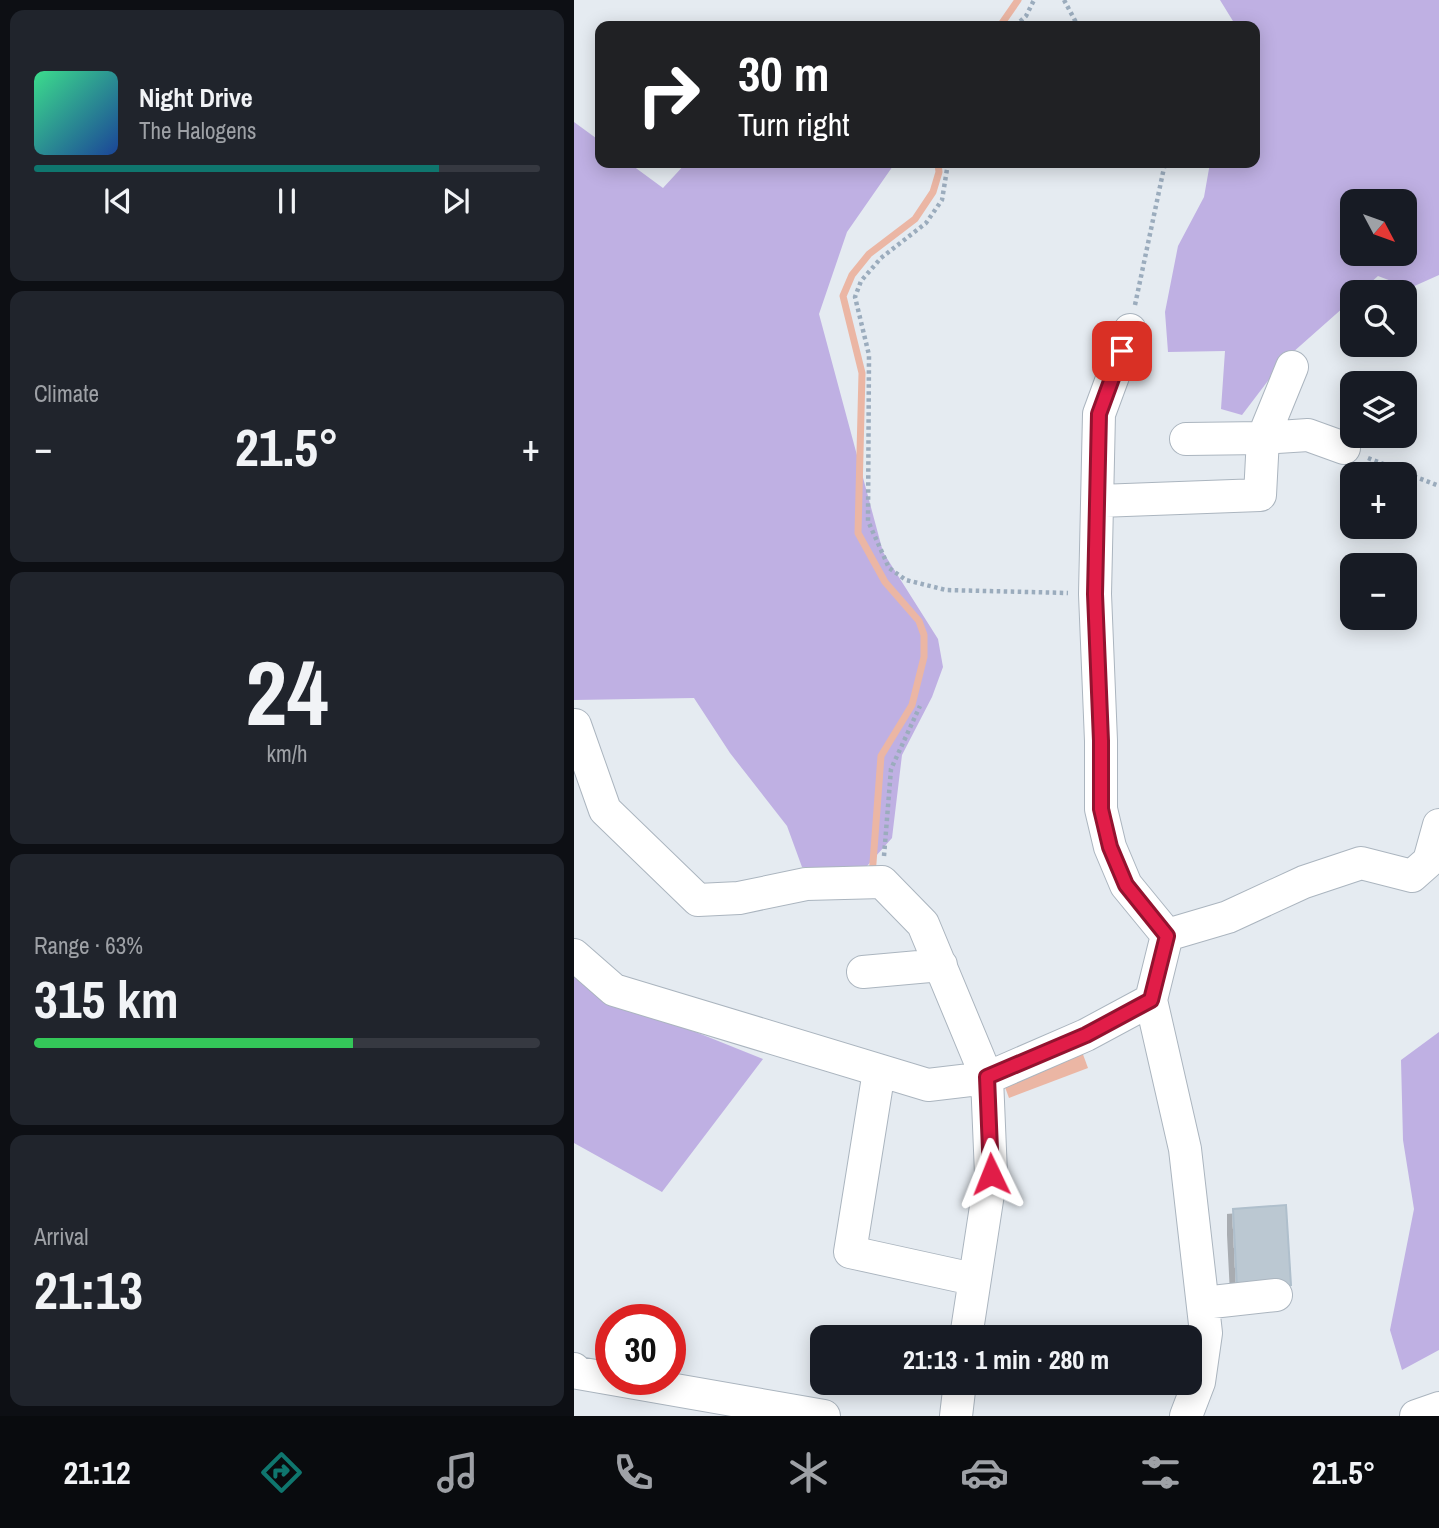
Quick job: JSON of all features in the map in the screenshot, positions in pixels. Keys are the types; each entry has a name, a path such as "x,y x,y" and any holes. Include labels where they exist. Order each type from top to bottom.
{"street":[{"path":"1130,330 1099,414 1095,594 1101,809 1110,847 1126,885 1167,936"},
{"path":"1099,501 1260,495 1263,438 1292,367"},
{"path":"1186,439 1308,435 1340,447"},
{"path":"575,725 605,810 698,900 739,898 806,884 882,882 923,924 987,1077 991,1174 967,1325"},
{"path":"1167,936 1228,917 1304,882 1361,863 1426,880 1439,825"},
{"path":"1167,936 1151,1000 1185,1149 1206,1333 1200,1370 1186,1416"},
{"path":"574,956 614,990 928,1085 987,1077 1086,1035 1151,1000"},
{"path":"863,972 940,965"},
{"path":"879,1071 850,1252 973,1279"},
{"path":"1203,1303 1276,1295"},
{"path":"574,1369 578,1373 824,1416"},
{"path":"956,1416 958,1395"},
{"path":"1416,1416 1439,1408"}],"path":[{"path":"1020,21 1034,0"},
{"path":"1064,0 1075,21"},
{"path":"947,168 942,200 926,223 881,258 861,281 855,297 869,355 868,521 889,568 906,580 921,586 946,590 1095,594"},
{"path":"1130,330 1164,168"},
{"path":"1344,448 1439,486"},
{"path":"882,882 891,769 920,706"}],"shaded area":[{"path":"1220,0 1439,0 1439,275 1417,285 1417,280 1389,280 1378,276 1374,280 1340,280 1340,311 1283,361 1242,415 1221,409 1225,351 1168,352 1165,312 1178,246 1204,197 1209,168 1260,168 1260,21 1233,21"},
{"path":"574,122 595,137 595,168 636,168 663,188 681,168 892,168 847,232 819,314 883,552 938,639 943,667 932,697 902,755 892,838 859,875 802,867 787,826 730,753 694,698 574,700"},
{"path":"574,970 606,996 763,1059 662,1192 574,1143"},
{"path":"1439,1032 1439,1350 1402,1370 1390,1330 1414,1209 1403,1140 1401,1060"},
{"path":"1081,1049 1088,1068 1009,1098 1002,1079"}],"building":[{"path":"1286,1205 1291,1285 1237,1288 1233,1209"}],"waterway":[{"path":"1003,21 1018,0"},
{"path":"872,876 881,756 912,705 924,657 924,635 919,621 885,582 858,533 862,373 843,296 852,275 869,254 915,219 933,192 939,168"}],"route":[{"path":"991,1174 987,1077 1086,1035 1151,1000 1157,967 1167,936 1126,885 1110,847 1101,809 1095,594 1100,491 1099,414 1122,351"}]}
